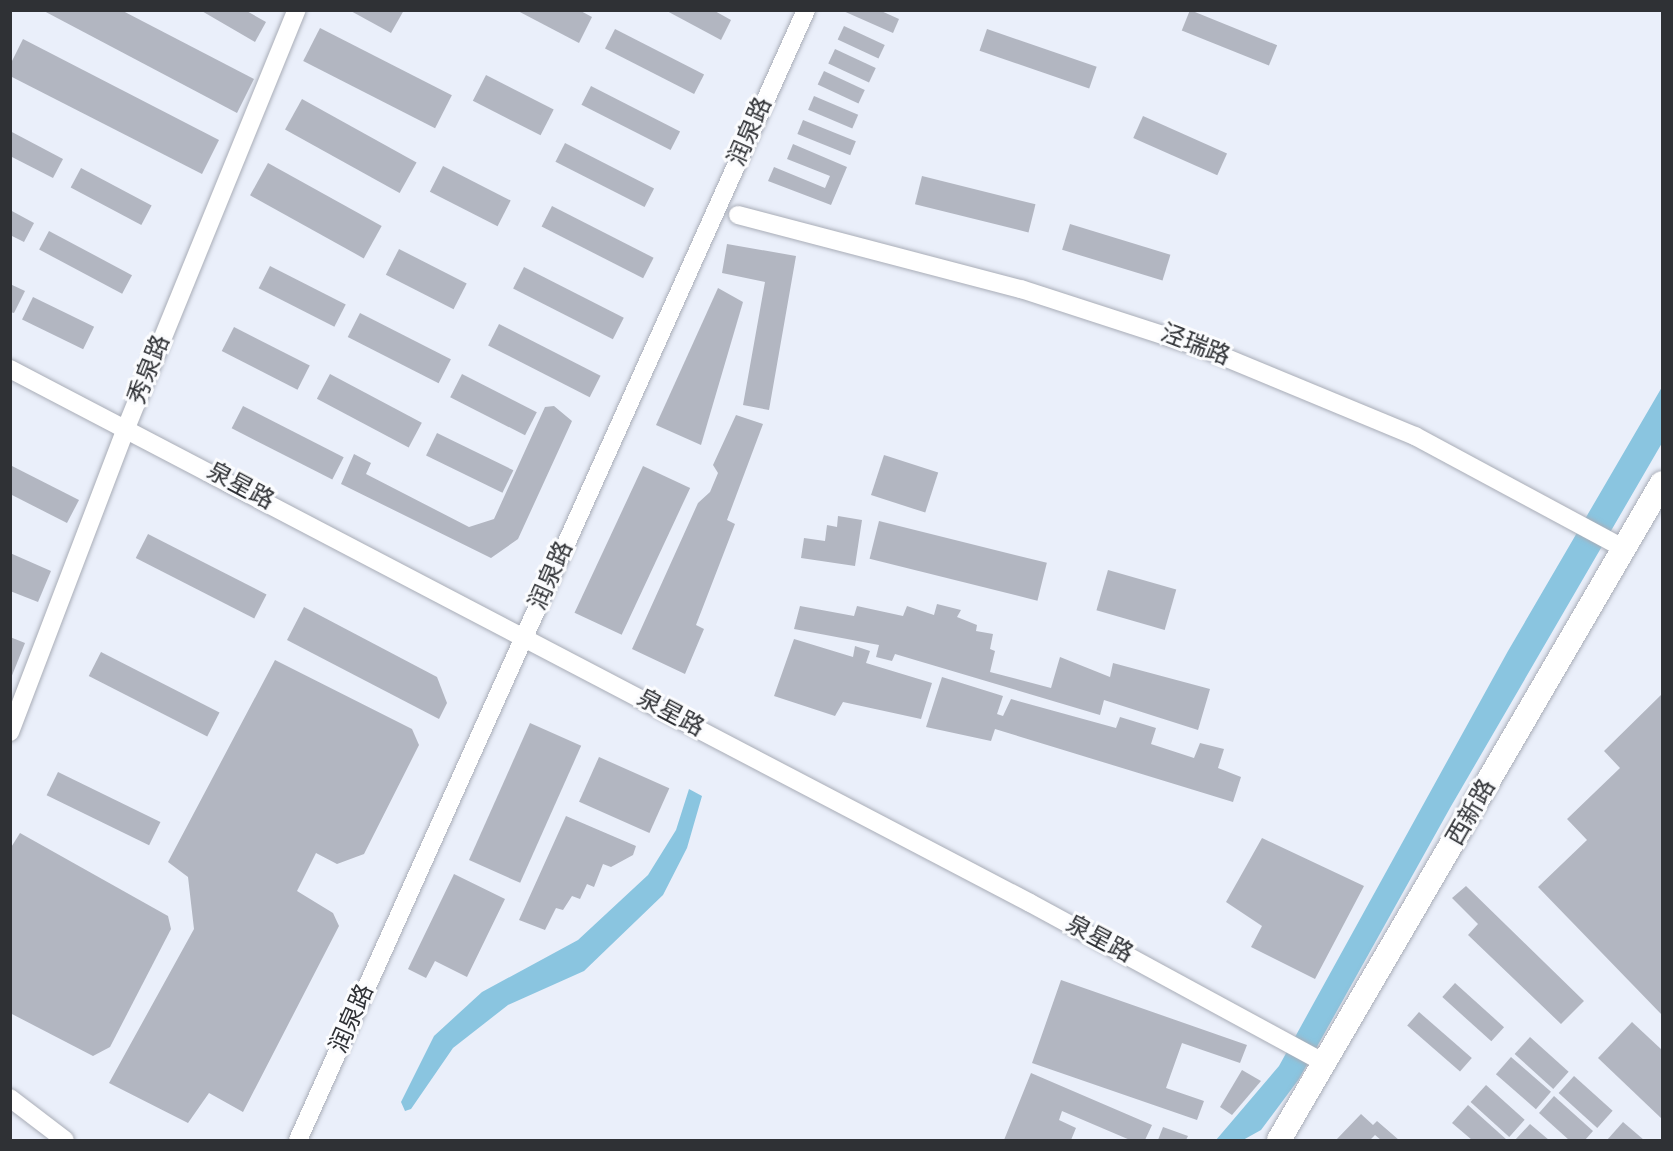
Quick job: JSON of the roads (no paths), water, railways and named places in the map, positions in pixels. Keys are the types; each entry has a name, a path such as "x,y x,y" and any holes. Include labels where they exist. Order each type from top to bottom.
{"main road":[{"name":"西新路","path":"1279,1140 1321,1062 1618,545 1662,483"}],"street":[{"name":"秀泉路","path":"10,732 126,428 297,10"},
{"name":"润泉路","path":"298,1140 806,10"},
{"name":"泾瑞路","path":"738,215 1022,289 1200,347 1415,436 1618,545"},
{"name":"泉星路","path":"10,369 525,637 1283,1039 1321,1062"},
{"path":"10,1098 65,1140"}],"water":[{"path":"1662,387 1662,443 1450,808 1299,1079 1261,1130 1243,1140 1216,1140 1279,1066 1508,651"},
{"path":"689,789 702,796 687,848 663,895 584,971 508,1005 453,1048 411,1109 405,1111 401,1102 434,1036 482,992 578,940 648,875 676,830"}]}
